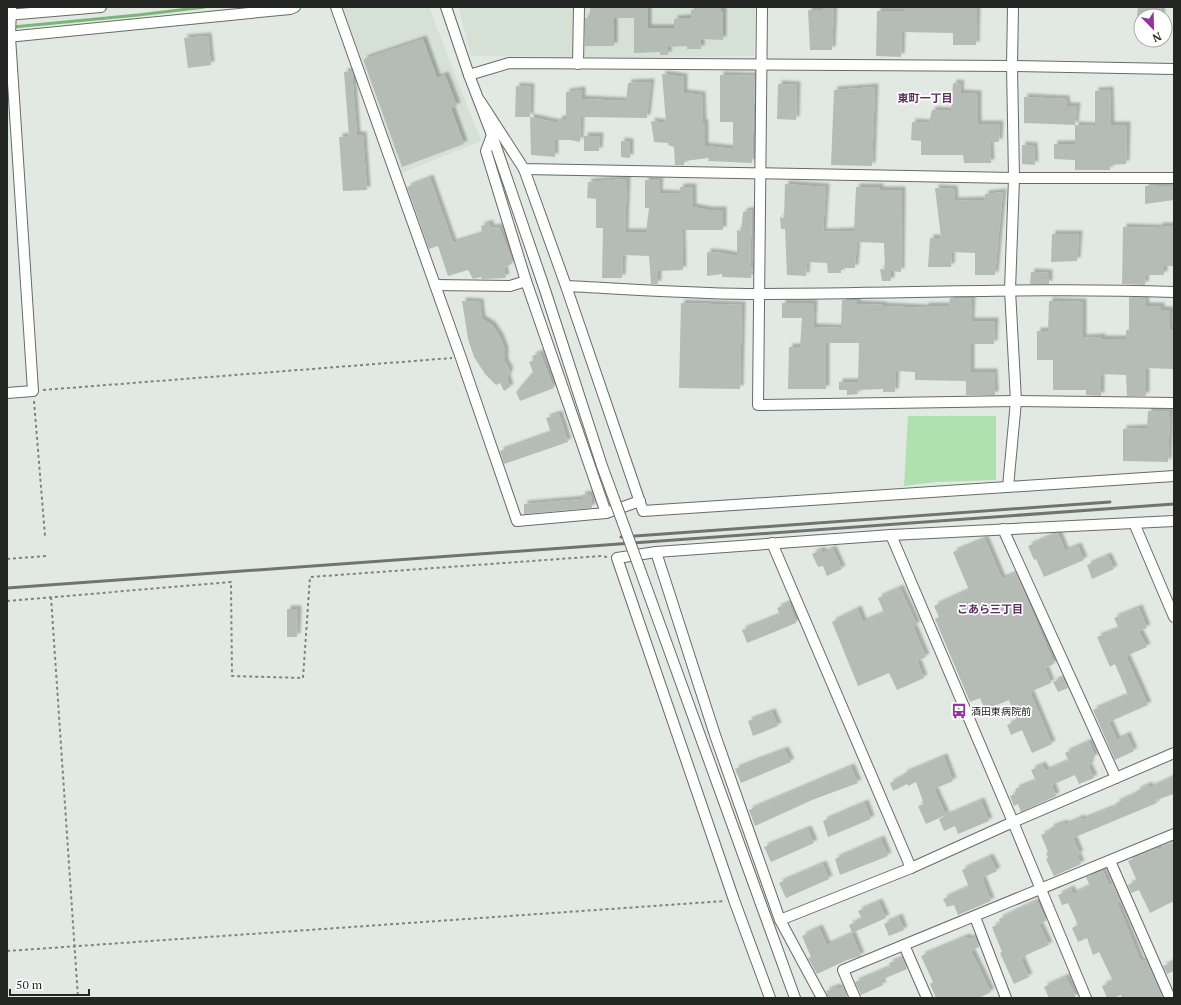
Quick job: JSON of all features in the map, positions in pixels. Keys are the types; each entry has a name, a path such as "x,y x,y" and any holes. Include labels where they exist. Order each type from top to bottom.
{"street":[{"path":"7,393 33,391 9,36 10,14 101,7"},
{"path":"9,36 242,10 290,9 295,7"},
{"path":"336,7 461,358 517,521 606,513 640,501"},
{"path":"446,7 545,290 602,466 795,998"},
{"path":"578,64 579,7"},
{"path":"762,7 758,405 1016,401 1174,403"},
{"path":"1008,487 1016,401 1010,290 1014,178 1012,66 1013,7"},
{"path":"469,75 509,63 1012,66 1174,69"},
{"path":"480,101 524,169 566,286 643,511 1174,476"},
{"path":"492,135 486,151 526,280 606,513"},
{"path":"524,169 1014,178 1174,178"},
{"path":"435,286 510,286 526,280"},
{"path":"566,286 760,294 1010,290 1124,290 1174,292"},
{"path":"770,998 734,900 617,558 656,552 891,535 1174,521"},
{"path":"1134,523 1174,617"},
{"path":"1003,530 1116,778"},
{"path":"891,535 1086,998"},
{"path":"772,544 911,868"},
{"path":"656,552 715,735 780,920 822,998"},
{"path":"780,920 911,868 1013,822 1174,753"},
{"path":"855,998 843,970 1041,890 1174,834"},
{"path":"1110,861 1170,998"},
{"path":"975,917 1006,998"},
{"path":"904,945 927,998"}],"path":[{"path":"45,536 33,391 461,358"},
{"path":"7,559 46,556"},
{"path":"7,601 231,582 232,676 303,678 310,577 601,556 617,558"},
{"path":"51,597 78,998"},
{"path":"7,951 734,900"}],"shaded area":[{"path":"343,7 429,7 481,141 402,173"},
{"path":"459,7 755,7 754,56 471,56"}],"green space":[{"path":"908,416 996,416 996,480 936,482 904,486"}],"building":[{"path":"590,7 648,7 648,28 674,28 674,19 691,18 691,10 696,9 696,7 720,7 721,11 723,11 723,40 701,39 701,49 687,49 687,46 668,47 668,55 660,55 660,52 634,53 634,18 614,18 614,46 585,46 585,18 590,18"},
{"path":"823,7 834,7 832,50 810,50 808,10 823,10"},
{"path":"905,7 977,7 976,45 953,45 953,33 902,32 901,57 876,56 877,11 904,11"},
{"path":"1161,7 1161,8 1138,8"},
{"path":"208,36 211,65 188,68 184,38"},
{"path":"423,39 437,78 445,75 457,106 451,108 464,144 402,167 364,59"},
{"path":"352,71 357,135 363,135 367,190 343,191 339,137 349,136 344,72"},
{"path":"662,74 684,77 684,93 702,95 703,123 705,123 705,146 733,149 733,122 720,122 720,75 755,76 752,163 708,161 709,158 684,161 684,165 675,165 674,147 668,145 668,143 654,142 651,121 666,123"},
{"path":"651,82 647,118 581,117 580,142 555,140 555,157 531,155 530,117 558,123 559,119 566,119 566,92 582,90 582,99 626,101 628,83"},
{"path":"953,83 961,84 960,93 978,94 978,124 1000,124 999,142 990,142 991,163 964,163 963,155 921,155 921,141 911,140 912,122 929,123 932,110 951,111"},
{"path":"778,84 797,85 796,120 777,119"},
{"path":"516,86 531,87 530,117 515,117"},
{"path":"875,87 872,166 831,165 834,90"},
{"path":"1110,90 1111,125 1127,125 1126,164 1110,165 1110,170 1075,170 1075,160 1054,159 1054,144 1075,144 1075,125 1095,126 1095,91"},
{"path":"1024,97 1066,99 1067,106 1077,106 1075,125 1024,123"},
{"path":"584,136 600,136 599,151 584,151"},
{"path":"621,141 630,142 630,158 621,157"},
{"path":"1022,145 1034,146 1035,165 1022,164"},
{"path":"430,178 453,243 482,234 481,226 489,223 491,228 499,227 513,263 504,268 506,278 482,279 481,277 473,279 468,270 448,276 438,246 429,249 407,187"},
{"path":"627,179 625,232 646,232 649,208 645,208 645,180 660,181 659,193 679,194 680,187 693,187 693,207 708,210 723,210 723,230 682,230 683,270 658,271 658,284 651,284 649,256 623,255 622,278 602,278 603,228 596,228 596,199 587,198 588,182"},
{"path":"785,184 826,187 823,232 854,231 856,187 880,187 880,190 902,190 901,272 885,270 884,243 857,242 855,268 841,268 841,273 828,273 827,263 807,262 806,276 787,275 785,229 781,229 780,217 784,218"},
{"path":"1145,186 1174,186 1174,200 1145,204"},
{"path":"935,188 954,189 955,201 984,200 985,194 1003,192 995,275 975,275 975,253 952,252 951,267 928,267 930,238 941,238"},
{"path":"752,210 750,266 753,266 751,278 722,277 722,274 707,276 707,252 737,256 737,230 741,231 743,212"},
{"path":"1159,226 1174,226 1174,266 1164,266 1164,275 1146,275 1145,285 1122,284 1123,227 1159,228"},
{"path":"1052,234 1079,234 1077,261 1051,262"},
{"path":"880,269 891,270 891,281 882,281"},
{"path":"1031,272 1049,273 1049,284 1030,284"},
{"path":"1129,297 1145,298 1146,306 1161,306 1161,310 1170,310 1170,329 1174,329 1174,369 1146,368 1146,396 1127,396 1126,375 1101,374 1101,396 1086,395 1086,390 1053,390 1053,360 1037,360 1037,331 1048,331 1049,301 1083,302 1083,338 1102,337 1102,339 1126,339 1126,330 1129,330"},
{"path":"950,298 972,299 971,321 995,321 994,344 971,344 971,372 994,372 995,395 966,395 966,381 915,380 915,372 896,371 895,392 883,392 883,389 857,390 858,394 847,395 847,390 839,390 839,382 858,382 859,343 826,343 826,389 788,389 789,347 800,347 802,318 782,318 782,303 814,303 813,327 841,328 842,300 857,300 857,304 925,308 925,306 949,306"},
{"path":"462,301 480,302 482,319 492,325 500,337 505,350 505,362 510,371 507,378 510,387 504,391 500,383 496,385 485,374 474,357 468,339"},
{"path":"681,303 742,305 740,389 679,388"},
{"path":"540,353 554,388 520,401 516,392 533,372 529,362 534,360 532,356"},
{"path":"1148,411 1170,412 1168,462 1123,461 1123,429 1147,428"},
{"path":"559,414 568,442 504,464 500,451 551,433 546,418"},
{"path":"591,494 592,508 524,514 524,504 582,499 582,495"},
{"path":"1058,533 1065,551 1078,546 1084,560 1044,577 1028,546"},
{"path":"985,539 1002,579 1016,573 1054,664 1045,668 1051,683 1030,692 1052,744 1032,753 1022,730 1011,735 1007,725 1017,721 1009,700 985,710 980,698 970,702 935,619 939,617 934,606 969,590 953,552"},
{"path":"833,549 842,569 827,576 823,566 818,567 812,554 821,550 823,553"},
{"path":"1108,556 1114,569 1092,579 1087,565"},
{"path":"900,588 917,625 913,626 926,657 917,661 924,678 897,690 889,673 858,686 832,622 858,609 863,622 884,613 878,598"},
{"path":"789,603 796,623 747,643 742,630 780,615 777,608"},
{"path":"1139,608 1147,628 1139,631 1147,647 1126,656 1148,705 1109,722 1117,740 1127,735 1134,751 1115,760 1093,710 1128,695 1115,664 1110,667 1097,637 1119,629 1114,618"},
{"path":"287,609 298,609 297,637 287,637"},
{"path":"1063,678 1068,688 1058,692 1053,682"},
{"path":"772,712 778,726 753,736 748,721"},
{"path":"1089,742 1095,757 1089,760 1091,764 1088,765 1094,778 1079,784 1075,775 1052,785 1056,796 1021,812 1018,804 1014,806 1010,796 1017,793 1015,789 1036,781 1031,770 1042,765 1046,771 1069,761 1065,753"},
{"path":"785,750 791,762 741,783 735,769"},
{"path":"944,757 953,781 934,789 946,815 926,824 918,806 924,804 916,782 908,786 907,784 893,791 890,783 904,776 903,774"},
{"path":"851,767 858,783 812,800 755,826 749,810"},
{"path":"1172,778 1174,783 1174,794 1156,800 1157,803 1073,838 1080,854 1077,855 1081,864 1054,876 1046,859 1048,858 1046,853 1048,852 1041,835 1051,831 1050,828 1064,823 1065,825 1081,818 1082,820 1117,806 1116,803 1138,793 1136,791 1149,785 1150,788"},
{"path":"981,801 989,821 958,834 955,826 944,831 939,819"},
{"path":"865,803 871,819 828,837 823,821"},
{"path":"808,829 814,843 771,862 764,847"},
{"path":"881,839 888,856 840,875 835,859"},
{"path":"1174,843 1174,901 1150,913 1139,890 1131,893 1128,885 1137,881 1128,861 1157,848 1158,850"},
{"path":"990,857 997,871 982,878 991,901 958,915 954,905 947,907 943,899 969,887 962,870"},
{"path":"823,864 829,879 786,898 779,883"},
{"path":"1103,871 1109,885 1113,883 1120,901 1117,902 1141,962 1146,960 1163,998 1122,998 1121,995 1113,998 1107,998 1102,986 1113,981 1099,952 1093,955 1087,938 1078,942 1072,928 1078,925 1068,903 1062,905 1058,895 1071,889 1073,894 1090,886 1086,877"},
{"path":"1037,901 1046,921 1039,924 1049,945 1026,955 1021,959 1029,977 1014,984 1000,953 1002,952 992,927 1001,923 999,919"},
{"path":"879,902 886,918 852,933 849,925 862,919 858,911"},
{"path":"899,917 904,930 889,936 884,924"},
{"path":"819,928 827,945 852,934 861,956 847,960 817,974 808,958 811,957 802,936"},
{"path":"966,937 969,939 975,937 979,947 971,951 991,992 979,998 936,998 930,984 933,982 921,956"},
{"path":"903,958 907,969 881,980 883,985 861,995 855,982 891,967 889,963"},
{"path":"1174,962 1174,971 1167,974 1163,966"},
{"path":"1066,977 1076,998 1049,998 1044,987"},
{"path":"837,987 838,989 843,987 848,998 828,998 826,991"}],"waterway":[{"path":"13,27 205,7"}],"railway":[{"path":"621,537 1110,502"},
{"path":"7,588 1174,504"}],"place":[{"name":"酒田東病院前","path":"959,711"}],"district":[{"name":"東町一丁目","path":"925,98"},
{"name":"こあら三丁目","path":"990,609"}]}
